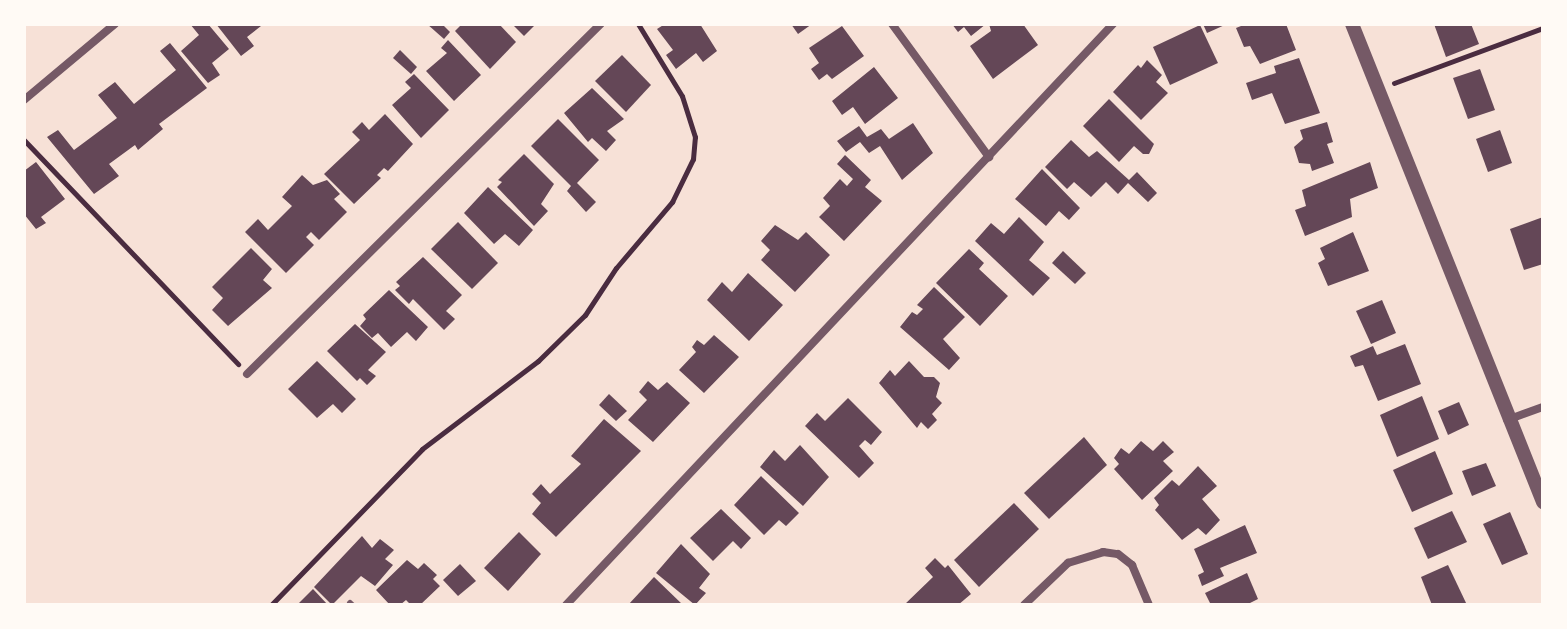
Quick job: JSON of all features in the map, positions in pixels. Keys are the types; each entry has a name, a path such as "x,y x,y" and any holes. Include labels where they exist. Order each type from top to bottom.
{"street":[{"path":"24,100 115,24"},
{"path":"247,374 601,24"},
{"path":"892,24 989,157"},
{"path":"566,605 1113,24"},
{"path":"1352,24 1507,420 1543,502"},
{"path":"1507,420 1543,407"},
{"path":"1024,605 1068,563 1103,552 1118,554 1132,565 1149,605"}],"path":[{"path":"271,605 422,449 538,361 585,315 616,268 672,202 693,159 695,137 682,96 638,24"},
{"path":"1378,88 1543,28"},
{"path":"24,140 247,374"}],"building":[{"path":"190,24 208,24 229,49 212,63 220,75 208,83 181,51 199,35"},
{"path":"216,24 261,26 247,37 254,46 241,56"},
{"path":"427,24 442,24 450,32 444,39"},
{"path":"462,24 499,24 516,42 490,69 455,31"},
{"path":"512,24 536,24 524,36"},
{"path":"665,24 700,24 717,51 703,62 696,53 676,69 666,55 673,50 657,29"},
{"path":"791,24 812,24 798,34"},
{"path":"952,24 986,24 971,36 964,27 958,32"},
{"path":"989,24 1023,24 1038,45 993,79 970,46 991,31"},
{"path":"1203,24 1227,24 1207,33"},
{"path":"1246,24 1286,24 1296,50 1260,64 1250,46 1244,47 1236,28"},
{"path":"1434,24 1471,24 1479,44 1446,57"},
{"path":"1200,25 1218,63 1170,85 1153,47"},
{"path":"842,26 864,56 832,79 827,74 819,80 811,69 819,63 809,48"},
{"path":"448,40 481,75 454,101 426,71 447,53 441,48"},
{"path":"170,43 207,88 159,124 163,129 138,150 135,145 109,164 119,176 94,194 47,137 58,130 74,150 117,118 98,95 115,82 134,104 176,70 160,51"},
{"path":"400,50 417,67 411,74 393,58"},
{"path":"622,55 651,85 626,112 595,81"},
{"path":"1299,58 1320,113 1285,124 1272,93 1252,100 1246,83 1276,73 1274,66"},
{"path":"1147,60 1162,75 1156,82 1168,93 1141,120 1113,92 1138,65 1141,68"},
{"path":"874,67 898,98 865,124 853,107 842,115 832,101"},
{"path":"1480,69 1495,110 1468,119 1453,78"},
{"path":"414,74 449,110 421,138 392,105 411,88 405,82"},
{"path":"592,88 624,119 607,131 616,140 606,151 592,138 588,142 564,113"},
{"path":"1109,99 1154,144 1149,154 1143,154 1134,146 1119,162 1083,126"},
{"path":"385,114 413,144 388,171 384,168 377,175 381,178 354,204 324,174 360,140 352,132 362,122 369,130"},
{"path":"558,119 599,160 577,183 596,202 586,212 567,191 571,186 531,146"},
{"path":"1327,122 1333,142 1327,144 1334,163 1312,171 1310,164 1299,163 1294,147 1303,139 1300,130"},
{"path":"913,123 933,153 902,180 880,146 869,153 860,142 846,152 837,141 859,126 867,137 881,129 889,139"},
{"path":"1500,130 1512,163 1488,172 1476,139"},
{"path":"1071,140 1089,157 1097,151 1129,180 1137,172 1157,193 1148,202 1128,183 1118,194 1106,182 1091,197 1074,182 1067,189 1045,167"},
{"path":"524,154 554,184 541,204 548,211 534,226 497,187 502,182 498,180"},
{"path":"845,155 871,180 865,187 882,201 844,241 819,217 830,206 823,198 840,179 847,186 853,179 837,164"},
{"path":"36,162 65,199 41,217 46,223 36,229 24,214 24,171"},
{"path":"1370,162 1378,188 1350,199 1352,217 1305,236 1295,210 1306,206 1302,190"},
{"path":"1042,169 1080,208 1069,220 1059,211 1046,226 1015,199"},
{"path":"302,175 313,185 327,180 340,194 334,199 347,212 319,240 311,232 306,237 314,245 286,273 245,232 258,219 268,230 292,206 282,197"},
{"path":"488,187 533,230 519,246 505,234 494,244 464,213"},
{"path":"1019,217 1044,242 1029,260 1050,278 1033,296 975,241 991,223 1004,234"},
{"path":"1543,217 1543,264 1524,270 1510,229"},
{"path":"458,222 498,263 472,289 431,249"},
{"path":"775,225 798,240 806,232 830,255 795,292 761,260 770,250 761,241"},
{"path":"1353,232 1369,271 1328,286 1318,263 1325,259 1320,248"},
{"path":"251,248 272,269 263,280 272,288 228,326 212,310 223,298 212,287"},
{"path":"969,249 984,263 979,269 1008,296 980,326 936,283"},
{"path":"1063,251 1086,273 1075,284 1052,263"},
{"path":"423,257 462,295 446,311 455,319 444,330 413,299 409,304 395,290 400,286 396,282"},
{"path":"748,273 783,305 749,341 707,300 722,282 732,292"},
{"path":"934,287 965,317 943,339 960,358 949,370 900,327 912,312 917,315 923,309 917,305"},
{"path":"389,290 428,327 416,341 407,332 391,347 378,333 372,338 360,326 366,319 363,315"},
{"path":"1382,300 1396,333 1371,344 1356,311"},
{"path":"355,324 386,352 368,370 376,376 367,385 360,378 357,381 327,351"},
{"path":"714,335 739,357 704,393 679,370 696,352 692,347 697,340 704,345"},
{"path":"1405,344 1421,384 1378,401 1363,365 1355,367 1350,356 1373,346 1377,355"},
{"path":"317,361 356,399 342,413 333,404 317,418 288,389"},
{"path":"909,361 924,377 934,377 940,383 936,397 942,403 932,414 937,420 928,429 921,422 917,428 879,383 890,370 895,376"},
{"path":"648,381 658,390 667,382 690,403 653,442 628,420 647,400 639,392"},
{"path":"609,394 627,411 616,421 599,405"},
{"path":"1422,396 1439,439 1397,457 1380,415"},
{"path":"848,398 882,432 871,445 865,440 859,446 874,463 859,478 805,426 817,413 825,421"},
{"path":"1459,402 1469,425 1448,435 1438,411"},
{"path":"604,419 641,451 556,537 532,514 541,503 532,494 541,484 550,494 581,464 571,456"},
{"path":"1084,437 1107,465 1049,519 1024,493"},
{"path":"1141,441 1153,451 1163,441 1174,452 1163,461 1173,471 1142,500 1114,469 1119,464 1114,458 1121,448 1129,454"},
{"path":"800,445 829,477 803,506 760,467 774,450 785,461"},
{"path":"1435,451 1453,494 1412,512 1393,470"},
{"path":"1486,463 1496,486 1472,496 1462,471"},
{"path":"1198,466 1217,486 1202,499 1220,520 1206,535 1198,528 1182,540 1155,510 1159,505 1154,498 1172,480 1179,486"},
{"path":"761,476 799,513 786,526 779,520 764,535 734,505"},
{"path":"1014,503 1039,529 979,587 954,560"},
{"path":"721,509 751,538 741,549 733,541 713,561 690,538"},
{"path":"1452,511 1467,542 1428,559 1414,528"},
{"path":"1510,512 1528,554 1502,565 1483,524"},
{"path":"1245,525 1257,553 1220,568 1224,576 1202,586 1198,575 1204,572 1194,549"},
{"path":"519,532 541,554 508,591 484,568"},
{"path":"362,536 372,548 380,539 394,550 385,559 393,565 375,586 361,576 332,605 314,587"},
{"path":"681,544 710,574 699,588 706,593 695,605 656,573"},
{"path":"935,558 945,568 948,565 971,594 958,605 904,605 933,577 925,568"},
{"path":"407,560 418,569 424,563 437,575 433,579 440,586 420,605 411,605 406,600 400,605 390,605 376,590"},
{"path":"460,564 476,581 458,596 443,580"},
{"path":"1448,565 1467,605 1432,605 1421,577"},
{"path":"1247,573 1258,599 1246,605 1211,605 1205,593"},
{"path":"654,577 683,605 628,605"},
{"path":"313,589 328,605 297,605"}]}
